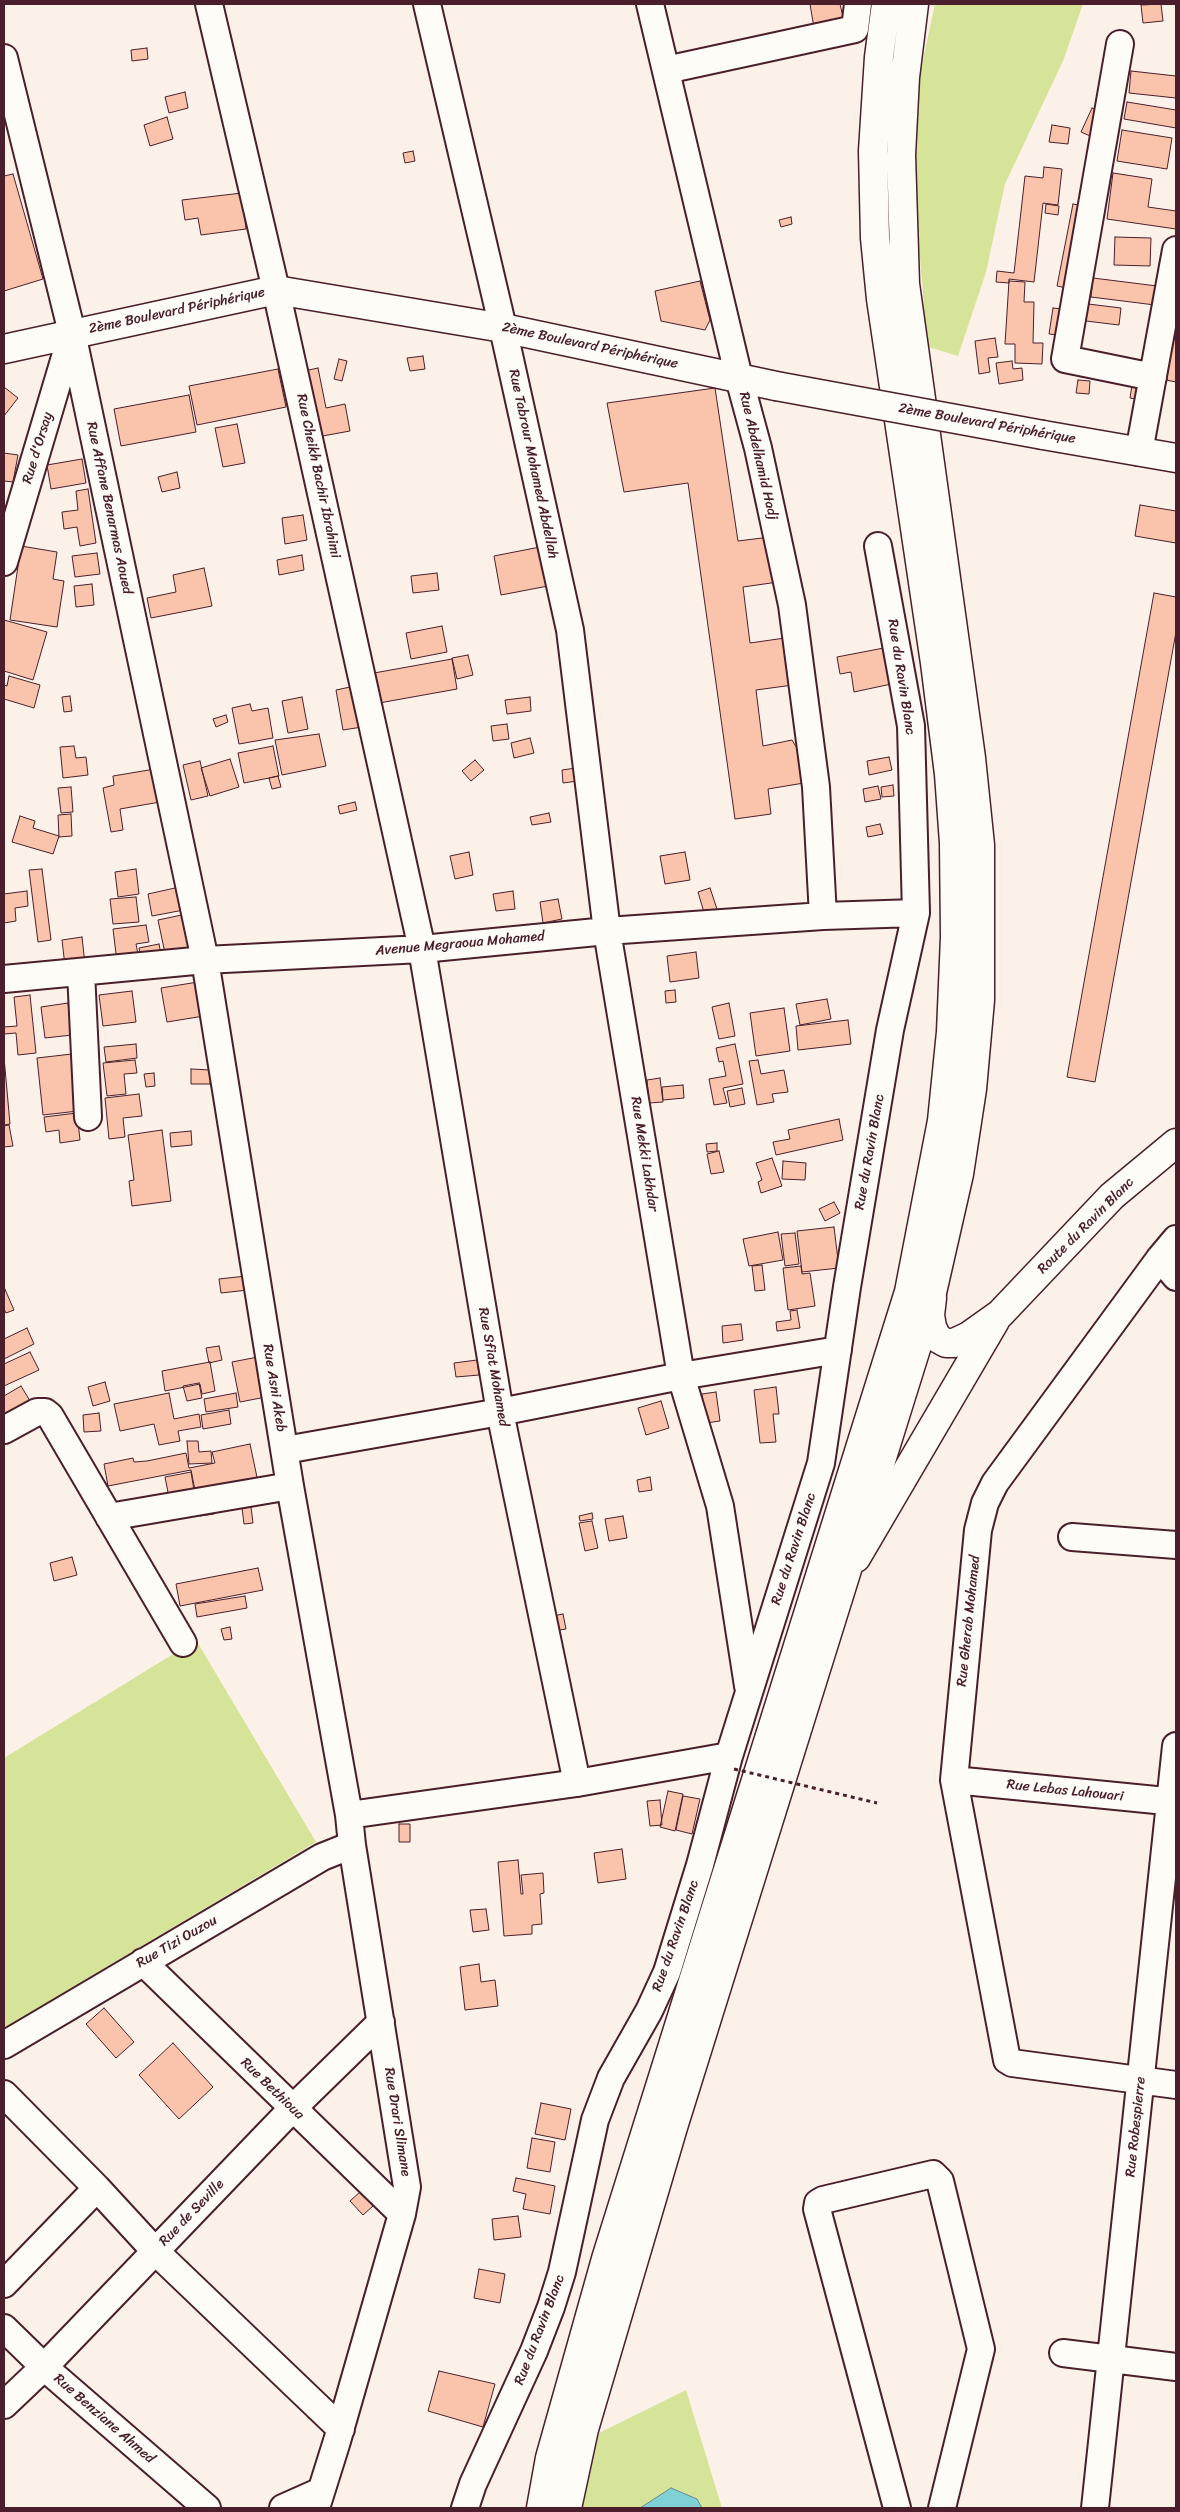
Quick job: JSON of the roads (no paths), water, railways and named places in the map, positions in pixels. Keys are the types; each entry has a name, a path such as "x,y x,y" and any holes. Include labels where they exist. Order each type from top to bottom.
{"main road":[{"path":"541,2508 550,2458 606,2258 909,1292 942,1121 953,1004 955,937 954,843 949,774 935,663 881,299 875,238 874,151 879,57 886,4"},
{"path":"567,2508 584,2430 672,2126 845,1578 932,1292 960,1174 972,1089 980,1000 982,922 980,845 971,758 905,284 901,155 905,77 914,4"},
{"name":"2ème Boulevard Périphérique","path":"4,349 276,290 503,328 776,386 1176,458"},
{"name":"Route du Ravin Blanc","path":"1000,1314 1112,1196 1176,1143"},
{"path":"932,1292 932,1328 937,1338 946,1343 960,1341 1000,1314"},
{"path":"845,1578 1000,1314"}],"street":[{"name":"Rue Cheikh Bachir Ibrahimi","path":"209,4 276,290 422,949"},
{"name":"Rue Tabrour Mohamed Abdellah","path":"427,4 503,328 570,630 607,931"},
{"name":"Rue Abdelhamid Hadj","path":"650,4 739,378 756,440 792,605 816,787 823,916"},
{"path":"666,70 855,29 858,4"},
{"path":"1120,44 1065,359 1153,376"},
{"name":"Rue Affane Benarmas Aoued","path":"4,58 72,333 204,960"},
{"path":"4,114 11,88"},
{"path":"1139,452 1176,250"},
{"name":"Rue d'Orsay","path":"4,562 72,333"},
{"name":"Rue du Ravin Blanc","path":"465,2508 473,2484 534,2352 551,2307 562,2272 595,2120 611,2078 649,2011 667,1972 731,1762 748,1692 821,1463 890,1030 916,913 911,726 878,546"},
{"name":"Avenue Megraoua Mohamed","path":"4,979 204,960 422,949 607,931 823,916 916,913"},
{"name":"Rue Mekki Lakhdar","path":"607,931 681,1376 720,1506 748,1692"},
{"name":"Rue Sfiat Mohamed","path":"422,949 500,1412 577,1783"},
{"name":"Rue Asni Akeb","path":"204,960 290,1486 349,1815"},
{"path":"81,972 88,1117"},
{"name":"Rue Gherab Mohamed","path":"1140,2082 1012,2063 1007,2060 954,1780 978,1530 984,1503 995,1483 1171,1258"},
{"path":"284,1450 500,1412 681,1376 838,1350"},
{"path":"4,1430 37,1412 45,1412 50,1416 184,1643"},
{"path":"109,1517 290,1486"},
{"path":"1072,1537 1176,1545"},
{"name":"Rue Robespierre","path":"1095,2508 1140,2082 1173,1802 1176,1746"},
{"path":"349,1815 731,1762"},
{"name":"Rue Lebas Lahouari","path":"954,1780 1173,1802"},
{"name":"Rue Drari Slimane","path":"318,2500 341,2429 402,2214 407,2187 352,1845 349,1815"},
{"name":"Rue Tizi Ouzou","path":"4,2045 322,1857 352,1845"},
{"name":"Rue Bethioua","path":"143,1962 402,2214"},
{"name":"Rue de Seville","path":"4,2404 44,2367 292,2109 381,2022"},
{"path":"1140,2082 1176,2086"},
{"path":"4,2094 97,2188 155,2251 341,2429"},
{"path":"897,2508 817,2209 818,2204 823,2200 933,2174 940,2182 981,2349 942,2508"},
{"path":"4,2284 97,2188"},
{"name":"Rue Benziane Ahmed","path":"4,2328 44,2367 207,2508"},
{"path":"1063,2353 1176,2367"},
{"path":"283,2508 318,2500"}],"water":[{"path":"671,2488 697,2499 702,2508 640,2508"}]}
